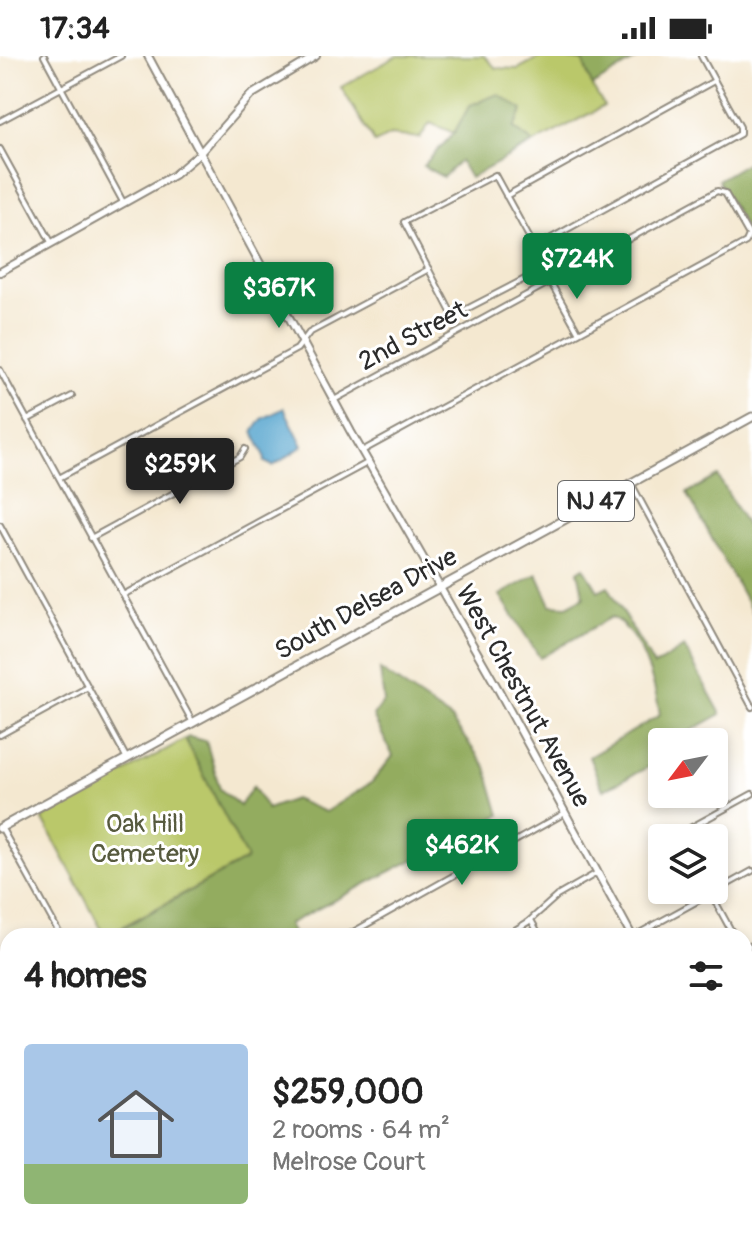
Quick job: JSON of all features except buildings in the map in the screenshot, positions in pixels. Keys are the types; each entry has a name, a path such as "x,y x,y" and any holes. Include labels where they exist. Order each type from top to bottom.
{"main road":[{"name":"South Delsea Drive","path":"1,827 752,417"}],"street":[{"path":"44,56 125,204"},
{"path":"0,121 121,56"},
{"name":"West Chestnut Avenue","path":"148,56 362,451 628,928"},
{"path":"0,272 174,175 200,153 251,95 316,56"},
{"path":"535,247 738,136 741,131 701,56"},
{"path":"506,196 714,80"},
{"path":"0,149 52,244"},
{"path":"495,175 506,196 546,268 453,316 404,222 495,175"},
{"name":"2nd Street","path":"334,400 717,191 725,193 749,235 746,242 730,252 362,451"},
{"path":"59,478 297,349 309,333 429,269"},
{"path":"551,283 579,333"},
{"path":"0,370 192,721"},
{"path":"27,420 72,396"},
{"path":"91,538 240,457 245,449"},
{"path":"123,595 369,462"},
{"path":"631,483 752,707"},
{"path":"0,525 126,757"},
{"path":"0,735 88,687"},
{"path":"697,824 752,794"},
{"path":"360,928 565,813"},
{"path":"1,827 57,928"},
{"path":"728,883 752,871"},
{"path":"518,928 557,896 597,873"},
{"path":"647,928 689,904"},
{"path":"717,904 730,928"},
{"path":"531,920 536,928"}],"green space":[{"path":"397,56 484,56 496,68 518,69 542,56 583,61 592,86 604,106 534,143 514,128 470,105 454,133 430,123 420,138 390,135 375,143 341,87"},
{"path":"547,56 642,56 592,86 583,61"},
{"path":"498,94 523,110 514,128 534,143 470,178 460,161 443,177 423,166 454,133 470,105"},
{"path":"752,160 752,235 750,237 718,180"},
{"path":"718,476 752,536 752,612 687,493"},
{"path":"584,567 598,591 608,586 654,666 684,647 721,714 696,728 648,728 648,767 603,790 589,757 660,715 650,674 639,647 622,624 612,617 540,658 500,595 537,574 551,605 567,606 584,597 578,571"},
{"path":"380,670 450,718 486,767 500,815 288,924 290,928 122,928 247,859 185,739 206,741 220,789 240,806 253,786 267,809 294,799 325,812 372,782 393,756 373,716 384,701"},
{"name":"Oak Hill Cemetery","path":"185,739 248,859 120,928 101,928 42,818"}],"water":[{"path":"284,408 303,446 273,466 265,462 253,432 262,419"}]}
